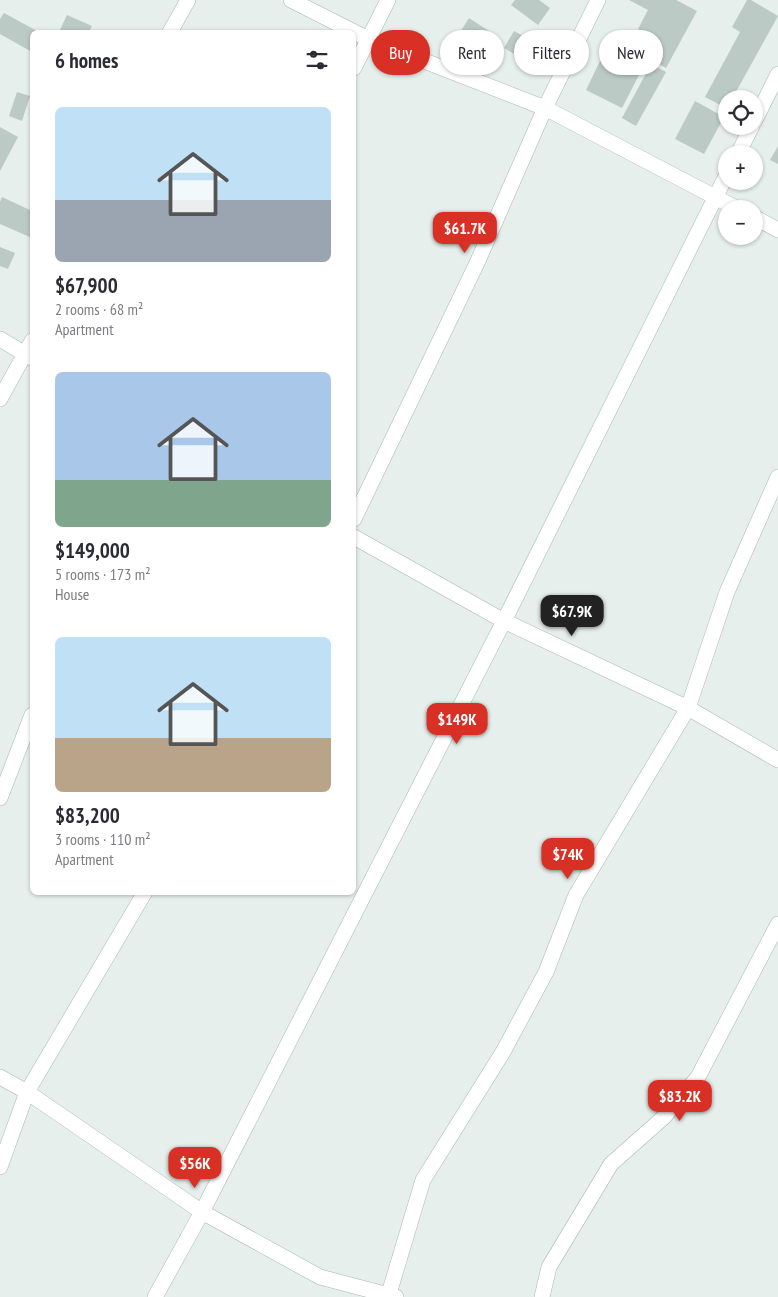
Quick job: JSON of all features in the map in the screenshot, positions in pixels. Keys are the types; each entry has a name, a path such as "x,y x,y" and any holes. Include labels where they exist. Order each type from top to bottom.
{"street":[{"path":"171,30 188,0"},
{"path":"291,0 350,30"},
{"path":"356,64 388,0"},
{"path":"356,515 477,263 545,108 598,0"},
{"path":"356,33 545,108 721,200"},
{"path":"763,104 778,74"},
{"path":"155,1297 202,1212 504,621 719,190"},
{"path":"763,222 778,230"},
{"path":"0,339 30,351 0,399"},
{"path":"0,1077 27,1092 202,1212 320,1277 391,1297 423,1180 503,1052 546,972 576,895 688,708 727,592 778,477"},
{"path":"356,538 504,621 688,708 778,760"},
{"path":"0,798 30,721"},
{"path":"0,1167 27,1092 143,895"},
{"path":"542,1297 549,1267 611,1164 664,1118 698,1077 778,924"}],"building":[{"path":"515,0 539,0 550,8 538,25 511,5"},
{"path":"629,0 676,0 697,11 666,68 663,66 663,30 638,29 648,10"},
{"path":"747,0 751,0 778,16 737,90 718,90 718,104 705,97 740,32 732,27"},
{"path":"4,13 35,30 30,30 30,51 0,34 0,19"},
{"path":"67,15 92,26 90,30 60,30"},
{"path":"469,18 487,30 462,30"},
{"path":"514,31 514,54 504,48"},
{"path":"599,63 599,75 639,75 622,108 586,90"},
{"path":"663,70 666,72 636,126 622,118 645,75 663,75"},
{"path":"17,92 30,96 22,121 9,116"},
{"path":"695,101 718,114 718,128 704,154 675,139"},
{"path":"0,127 18,137 0,171"},
{"path":"778,146 778,164 770,160"},
{"path":"2,197 30,210 30,237 0,224 0,202"},
{"path":"0,247 15,253 8,269 0,266"}]}
